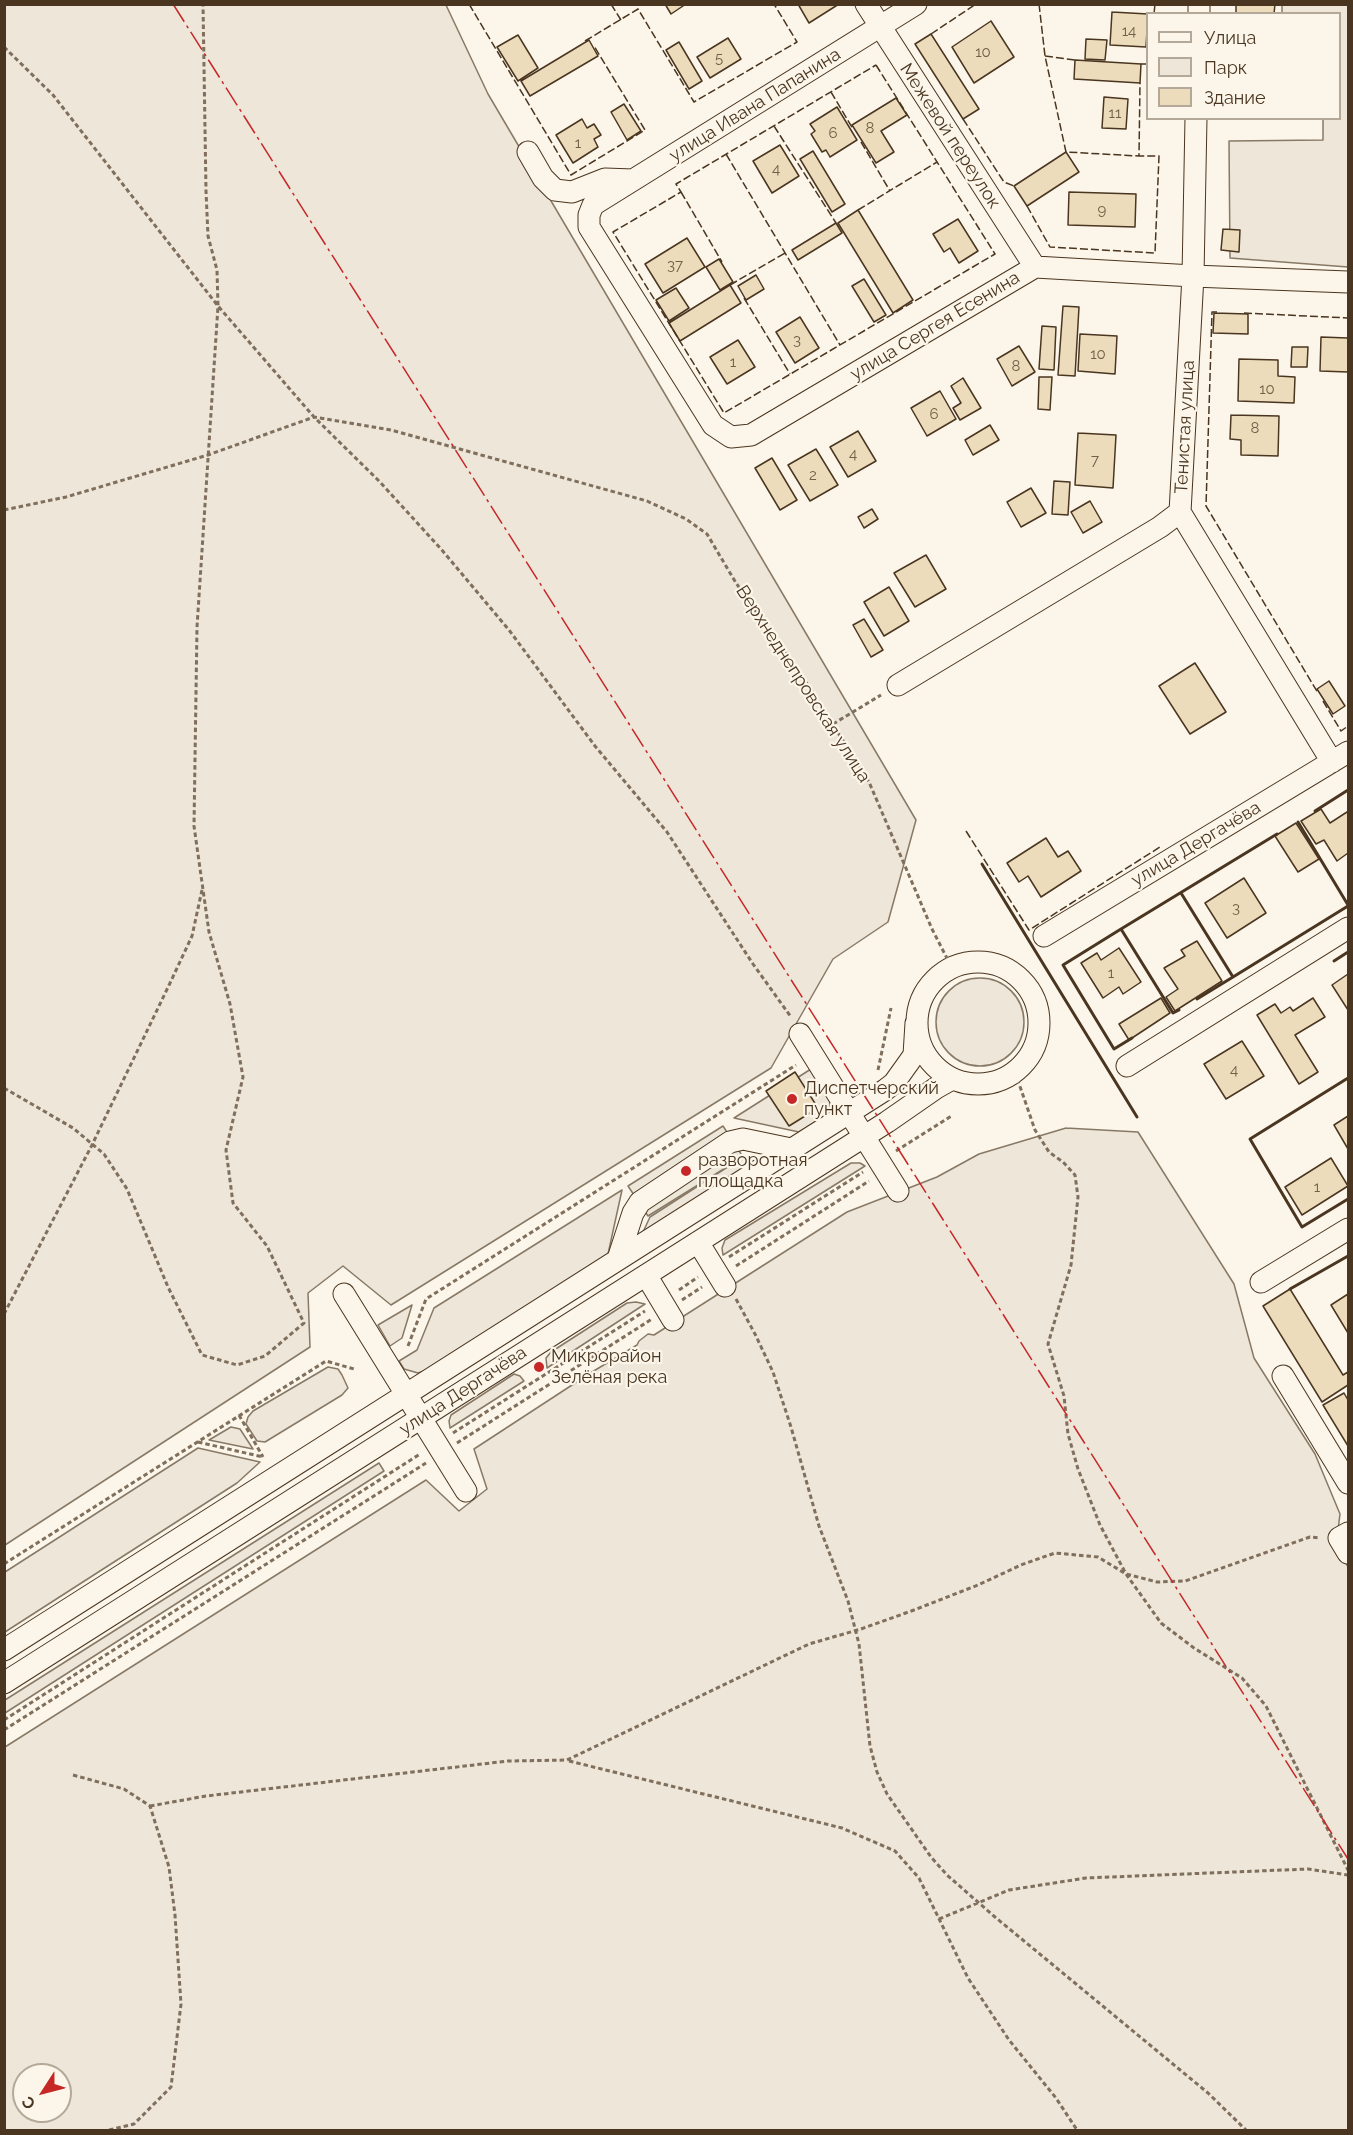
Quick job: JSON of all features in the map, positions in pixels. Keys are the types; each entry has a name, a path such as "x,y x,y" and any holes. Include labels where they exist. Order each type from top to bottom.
{"street":[{"name":"Межевой переулок","path":"866,4 1035,267"},
{"name":"улица Ивана Папанина","path":"751,435 730,437 713,425 589,227 589,215 593,205 916,4"},
{"name":"Тенистая улица","path":"898,685 1150,533 1180,512 1193,276 1196,120"},
{"path":"528,152 543,178 555,190 572,192 605,178 633,180"},
{"name":"улица Сергея Есенина","path":"751,435 1035,267 1348,282"},
{"path":"1180,512 1340,757"},
{"name":"улица Дергачёва","path":"1044,936 1340,757"},
{"path":"1127,1066 1348,928"},
{"path":"976,962 993,964 1022,981 1032,995 1039,1028 1035,1045 1027,1060 1015,1072 1000,1081 983,1085 952,1079 935,1067 925,1054 918,1039 916,1023 919,1006 926,990 938,977 952,968 976,962"},
{"name":"улица Дергачёва","path":"4,1683 414,1407 618,1259 894,1083 914,1055 916,1023"},
{"path":"797,1027 898,1191"},
{"name":"улица Дергачёва","path":"4,1650 414,1407 645,1275 952,1079"},
{"path":"618,1259 633,1213 640,1202 730,1142 743,1139 790,1149"},
{"path":"1261,1282 1348,1229"},
{"path":"698,1242 725,1286"},
{"path":"645,1275 673,1320"},
{"path":"344,1294 466,1491"},
{"path":"1283,1376 1348,1483"}],"path":[{"path":"4,1088 73,1128 104,1154 127,1189 168,1287 202,1355 237,1365 265,1356 304,1323 267,1246 233,1203 226,1150 243,1077 230,1004 209,932 194,826 197,627 218,306 217,270 208,236 203,4"},
{"path":"4,47 53,95 218,306 314,417 379,481 426,532 509,630 595,746 667,832 797,1027"},
{"path":"4,510 66,497 208,455 314,417"},
{"name":"Верхнеднепровская улица","path":"314,417 391,430 647,501 686,519 707,534 736,583 804,680 868,782 932,929 952,968"},
{"path":"833,725 898,685"},
{"path":"4,1314 92,1144 192,936 203,888"},
{"path":"408,1346 426,1299 805,1060"},
{"path":"1015,1072 1035,1130 1049,1152 1064,1162 1075,1175 1078,1197 1071,1265 1048,1344 1064,1396 1068,1434 1078,1469 1100,1525 1126,1574 1161,1623 1242,1678 1266,1706 1348,1873"},
{"path":"4,1720 953,1115"},
{"path":"725,1286 736,1298 773,1372 819,1526 848,1601 859,1644 870,1746 877,1772 887,1794 931,1857 947,1875 1208,2093 1246,2130"},
{"path":"4,1564 326,1361 354,1369"},
{"path":"197,1442 263,1457 238,1415"},
{"path":"567,1761 809,1644 856,1631 914,1610 1021,1565 1055,1554 1098,1557 1126,1574 1157,1582 1185,1581 1310,1537 1345,1541"},
{"path":"150,1806 206,1796 508,1761 567,1761 842,1828 895,1851 919,1878 969,1978 1009,2040 1056,2098 1077,2130"},
{"path":"73,1775 124,1789 150,1806 169,1867 175,1915 181,2004 171,2087 134,2124 109,2130"},
{"path":"939,1919 1009,1890 1086,1878 1308,1869 1348,1873"}],"green space":[{"path":"5,5 446,5 488,94 916,820 888,922 833,959 771,1068 391,1305 343,1266 308,1293 310,1347 5,1545"},
{"path":"1282,5 1348,5 1348,267 1230,258 1229,141 1323,140 1323,120 1341,120 1341,12 1282,12"},
{"path":"980,978 997,981 1011,991 1021,1005 1024,1022 1021,1039 1011,1053 997,1063 980,1066 963,1063 949,1053 939,1039 936,1022 939,1005 949,991 963,981"},
{"path":"811,1069 831,1099 827,1115 799,1132 734,1118"},
{"path":"1066,1128 1138,1132 1234,1284 1254,1358 1315,1454 1340,1514 1336,1546 1348,1567 1348,2130 5,2130 5,1747 426,1480 459,1511 487,1489 474,1449 637,1345 648,1334 654,1335 847,1212 937,1177 979,1154"},
{"path":"743,1157 761,1158 643,1232 650,1217"},
{"path":"851,1163 860,1163 865,1166 723,1255 722,1248 725,1240"},
{"path":"622,1190 608,1254 427,1370 418,1373 404,1369 399,1361 417,1350 434,1308"},
{"path":"627,1303 645,1304 547,1368 546,1358 551,1352"},
{"path":"412,1305 402,1338 390,1346 378,1325"},
{"path":"328,1367 338,1369 342,1375 348,1388 342,1395 265,1442 257,1441 246,1424 253,1411"},
{"path":"514,1374 520,1376 524,1381 450,1428 451,1415"},
{"path":"231,1427 240,1429 253,1449 209,1440"},
{"path":"198,1448 260,1462 237,1483 5,1632 5,1572"},
{"path":"379,1463 384,1471 5,1713 5,1700"}],"shaded area":[{"name":"разворотная площадка","path":"723,1126 743,1157 648,1216 628,1186"}],"building":[{"path":"665,4 686,4 671,14"},
{"path":"798,4 839,4 809,23"},
{"path":"1236,4 1275,4 1274,12 1236,12"},
{"path":"1112,12 1146,14 1146,47 1110,45"},
{"path":"991,21 1014,57 974,83 952,47"},
{"path":"931,34 979,109 963,119 915,44"},
{"path":"518,35 538,68 518,81 497,47"},
{"path":"728,38 741,59 710,78 697,57"},
{"path":"1086,39 1107,40 1105,60 1085,59"},
{"path":"589,40 598,56 530,96 521,81"},
{"path":"679,42 702,81 689,89 666,50"},
{"path":"1075,60 1141,64 1140,83 1074,79"},
{"path":"1104,97 1128,99 1126,129 1102,128"},
{"path":"896,98 907,115 881,131 894,152 876,163 852,125"},
{"path":"624,104 641,131 627,140 611,112"},
{"path":"837,107 857,140 830,157 826,150 822,152 811,134 815,131 810,124"},
{"path":"582,119 587,128 594,124 601,135 594,139 598,147 573,163 556,135"},
{"path":"780,145 799,176 772,193 753,161"},
{"path":"813,151 845,204 832,212 800,159"},
{"path":"1066,152 1079,172 1027,206 1014,186"},
{"path":"1069,192 1136,194 1135,227 1068,225"},
{"path":"858,210 913,300 893,313 838,223"},
{"path":"958,219 978,251 959,263 950,248 944,252 933,234"},
{"path":"836,223 842,233 798,260 792,250"},
{"path":"1223,229 1240,230 1239,252 1221,250"},
{"path":"687,238 705,267 663,293 645,264"},
{"path":"719,259 733,282 720,290 706,267"},
{"path":"756,275 764,289 746,300 738,286"},
{"path":"864,279 886,315 874,322 852,286"},
{"path":"730,285 741,303 680,341 669,323"},
{"path":"676,288 689,308 669,321 656,300"},
{"path":"1063,306 1079,307 1075,376 1058,375"},
{"path":"1214,313 1248,314 1248,334 1213,333"},
{"path":"800,317 819,348 795,363 776,332"},
{"path":"1042,326 1056,327 1054,370 1039,369"},
{"path":"1080,334 1117,336 1115,374 1078,371"},
{"path":"1321,337 1348,338 1348,372 1320,371"},
{"path":"738,340 755,367 727,384 710,357"},
{"path":"1019,346 1035,372 1012,386 997,359"},
{"path":"1292,347 1308,347 1307,367 1291,367"},
{"path":"1239,359 1278,360 1278,376 1295,377 1294,403 1238,401"},
{"path":"1039,377 1052,377 1050,410 1038,409"},
{"path":"963,378 981,408 960,420 953,408 961,403 951,386"},
{"path":"940,391 956,419 927,436 911,408"},
{"path":"1231,415 1279,416 1278,456 1241,455 1241,440 1230,439"},
{"path":"990,425 999,440 973,455 965,440"},
{"path":"858,431 876,461 848,477 830,447"},
{"path":"1078,433 1116,435 1113,488 1075,485"},
{"path":"816,449 838,485 810,501 788,465"},
{"path":"772,458 797,500 780,510 755,468"},
{"path":"1054,481 1070,482 1068,515 1052,514"},
{"path":"1031,488 1046,513 1021,527 1007,502"},
{"path":"1090,501 1102,522 1083,533 1071,512"},
{"path":"872,509 878,519 864,528 858,517"},
{"path":"926,555 946,589 915,607 894,573"},
{"path":"889,587 909,621 884,636 864,602"},
{"path":"864,619 883,650 871,657 853,625"},
{"path":"1195,663 1226,712 1190,734 1159,686"},
{"path":"1329,681 1345,706 1333,714 1317,689"},
{"path":"1321,809 1330,823 1347,812 1348,814 1348,853 1337,861 1324,840 1316,844 1301,821"},
{"path":"1296,823 1319,859 1298,872 1275,836"},
{"path":"1046,838 1058,857 1068,851 1081,871 1041,897 1028,876 1019,882 1007,863"},
{"path":"1244,878 1266,913 1227,938 1205,903"},
{"path":"1197,941 1222,981 1175,1011 1166,997 1178,989 1164,968 1185,956 1181,950"},
{"path":"1119,948 1141,982 1123,994 1119,987 1103,998 1081,963 1097,953 1101,960"},
{"path":"1348,974 1348,1010 1332,985"},
{"path":"1161,998 1170,1013 1129,1040 1119,1024"},
{"path":"1313,998 1325,1017 1295,1035 1318,1072 1299,1084 1257,1015 1275,1004 1281,1013 1290,1007 1293,1011"},
{"path":"1242,1041 1264,1076 1226,1099 1204,1064"},
{"name":"Диспетчерский пункт","path":"795,1072 818,1108 789,1126 766,1091"},
{"path":"1348,1116 1348,1149 1334,1125"},
{"path":"1331,1158 1348,1186 1302,1215 1285,1187"},
{"path":"1290,1289 1343,1375 1348,1372 1348,1385 1322,1402 1263,1306"},
{"path":"1348,1294 1348,1333 1331,1305"},
{"path":"1344,1393 1348,1400 1348,1446 1323,1405"}],"fence":[{"path":"469,4 571,175 645,130 594,46"},
{"path":"611,4 621,20"},
{"path":"585,41 638,9 694,102 797,42 774,4"},
{"path":"931,34 976,4"},
{"path":"1039,4 1045,56 1066,152 1139,156"},
{"path":"1154,12 1155,4"},
{"path":"1045,56 1075,60"},
{"path":"1141,64 1146,64"},
{"path":"876,65 995,254 724,413 613,232 681,192 676,184 876,65"},
{"path":"1027,206 1050,247 1155,253 1159,156 1139,156 1140,83"},
{"path":"831,92 853,129"},
{"path":"963,119 1004,182 1014,186"},
{"path":"774,126 836,223"},
{"path":"861,142 890,191"},
{"path":"726,154 840,345"},
{"path":"858,210 937,162"},
{"path":"681,192 722,262"},
{"path":"730,285 785,253"},
{"path":"744,298 790,374"},
{"path":"1217,312 1212,312 1206,506 1318,693"},
{"path":"1244,313 1348,318"},
{"path":"1323,701 1341,731 1348,726"},
{"path":"966,831 1029,930 1160,847"}],"wall":[{"path":"1315,811 1348,790"},
{"path":"1298,822 1348,905"},
{"path":"1179,1010 1173,1013 1121,929 1277,834"},
{"path":"982,864 1137,1117"},
{"path":"1181,893 1233,977 1348,906"},
{"path":"1121,929 1063,965 1114,1049 1132,1038"},
{"path":"1334,961 1348,952"},
{"path":"1197,999 1233,977"},
{"path":"1348,1078 1250,1139 1302,1227 1348,1199"},
{"path":"1290,1289 1348,1256"}],"power":[{"path":"173,4 1348,1859"}],"place":[{"name":"Диспетчерский пункт","path":"792,1099"},
{"name":"разворотная площадка","path":"686,1171"},
{"name":"Микрорайон Зелёная река","path":"539,1367"}]}
